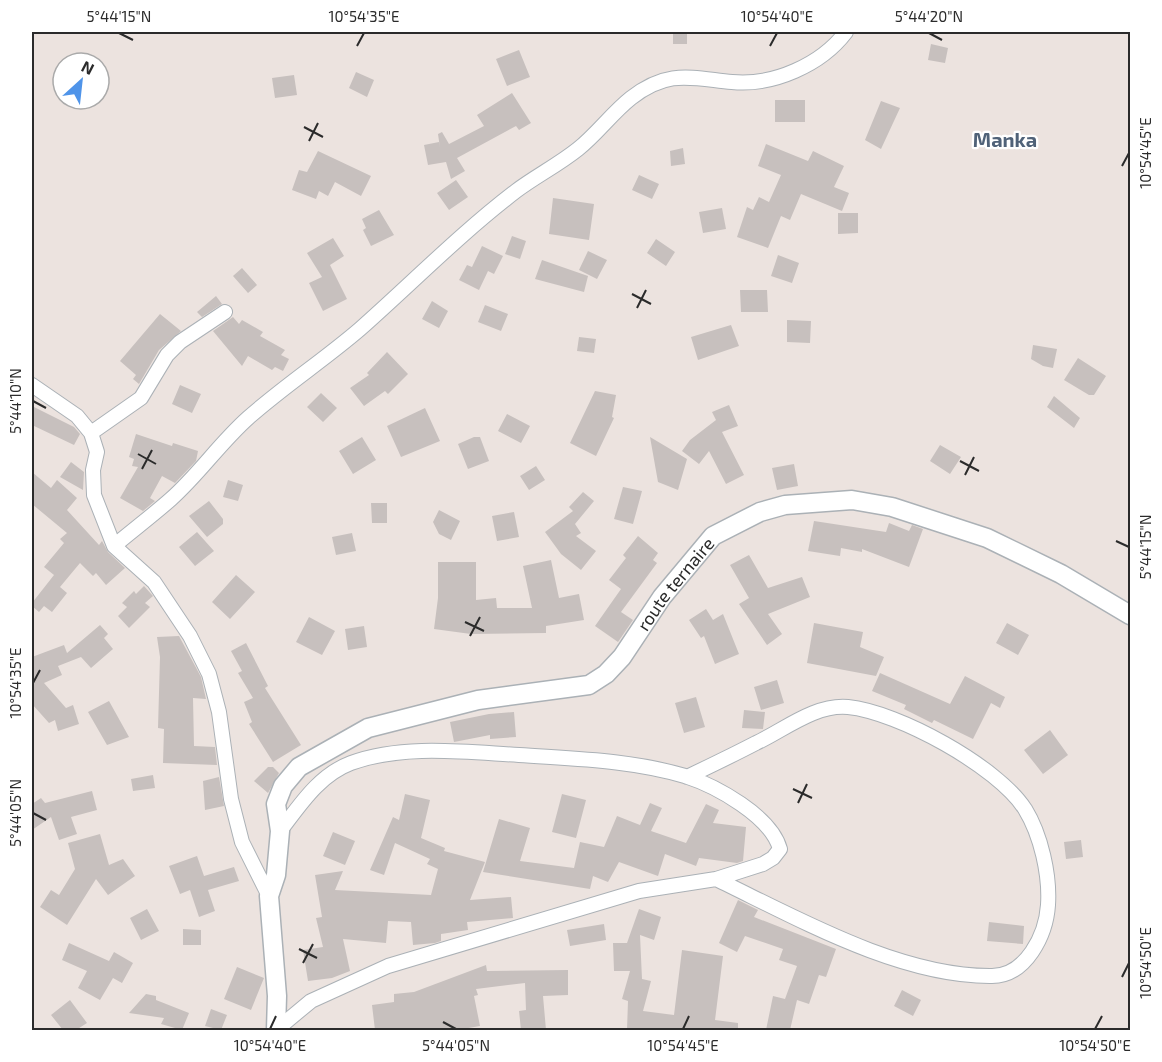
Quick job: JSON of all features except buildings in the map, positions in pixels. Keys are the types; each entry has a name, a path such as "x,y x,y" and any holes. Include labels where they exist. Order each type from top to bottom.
{"street":[{"path":"114,546 172,498 245,420 286,385 359,330 411,280 488,213 581,147 632,97 657,82 687,75 734,82 761,82 791,73 815,60 841,34"},
{"path":"91,433 141,398 166,355 180,342 225,312"},
{"path":"32,385 77,416 91,433 97,452 93,470 94,495 114,546 161,592 190,636 208,674 219,712 231,799 242,842 268,896 276,987 276,1030"},
{"name":"route ternaire","path":"268,896 276,875 280,831 276,804 283,786 299,767 368,728 478,700 589,685 606,674 622,657 662,597 712,536 760,512 785,506 852,500 903,511 987,538 1061,574 1131,615"},
{"path":"687,777 821,711 846,707 875,712 952,747 1008,787 1025,810 1036,834 1045,870 1048,906 1040,939 1026,961 1010,973 993,976 957,973 886,957 716,879"},
{"path":"276,1030 311,1001 388,966 639,891 716,879 768,861 780,849 772,829 739,804 687,777 622,762 444,751 387,754 350,763 313,788 280,831"}],"district":[{"name":"Manka","path":"1005,139"}]}
